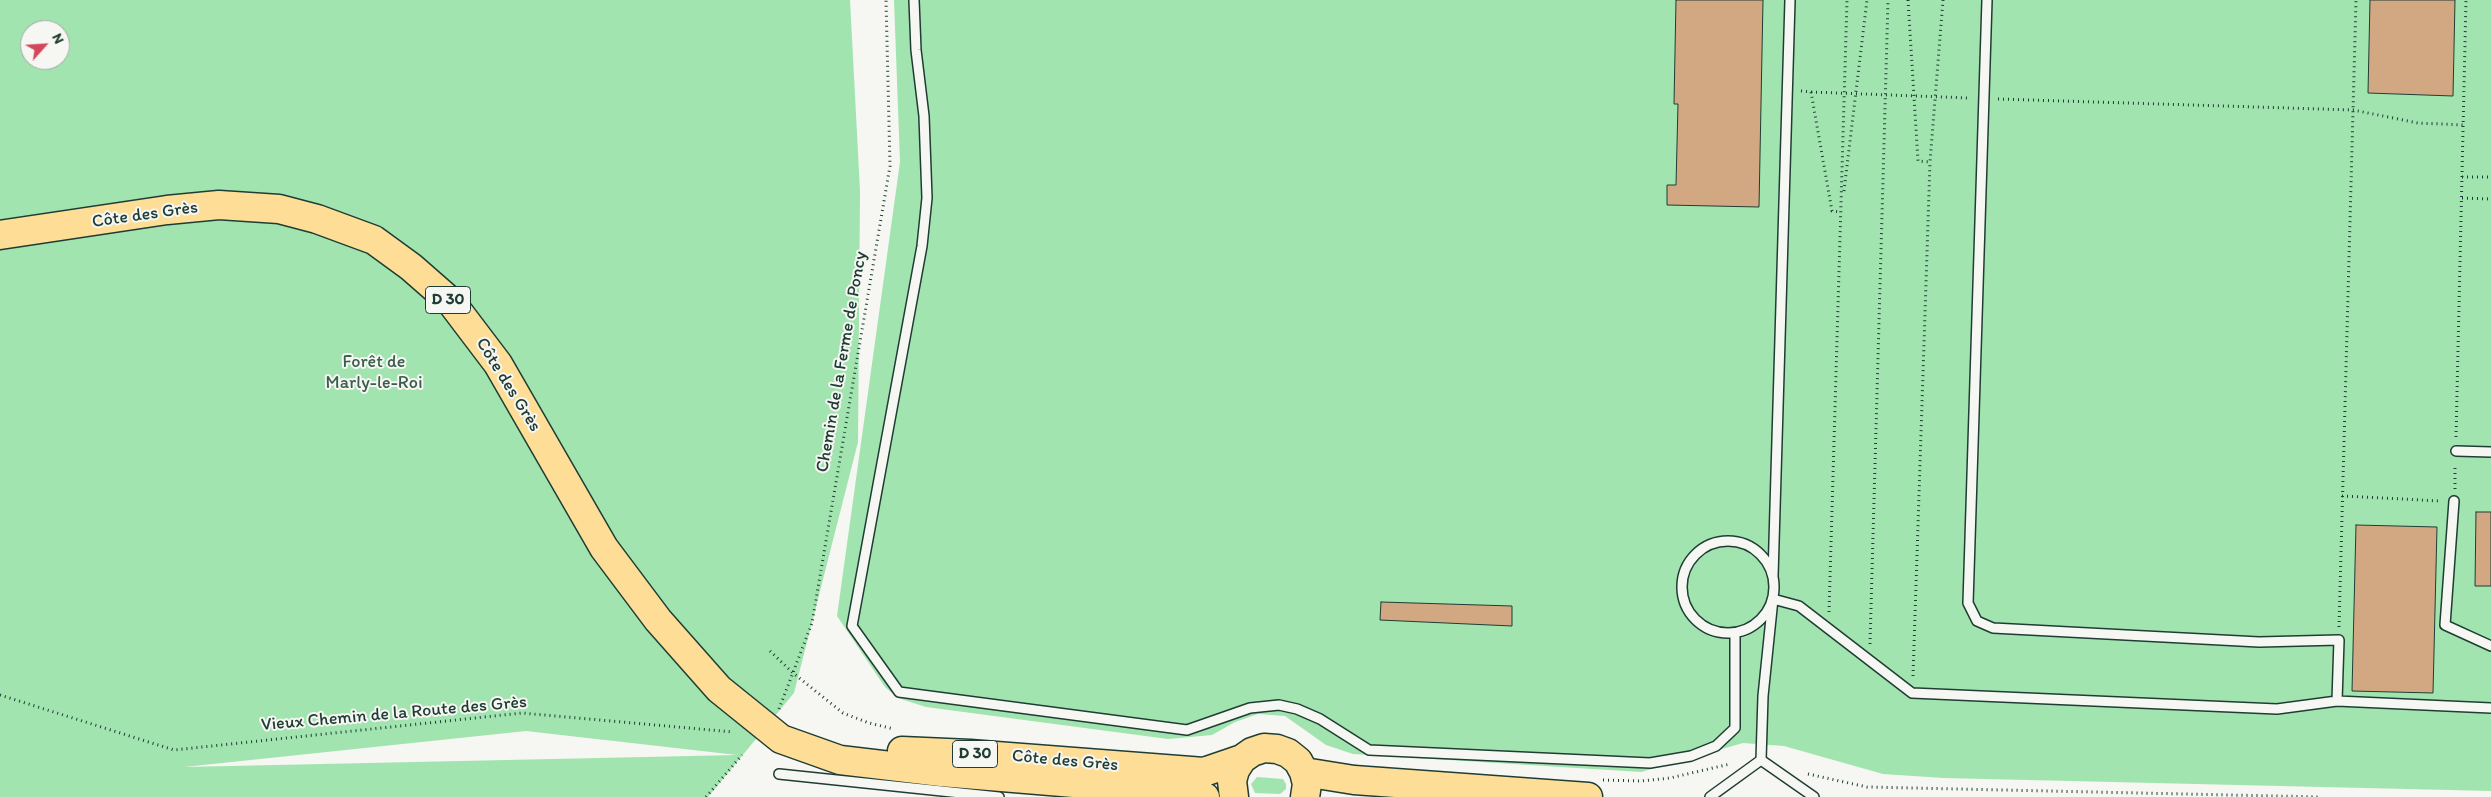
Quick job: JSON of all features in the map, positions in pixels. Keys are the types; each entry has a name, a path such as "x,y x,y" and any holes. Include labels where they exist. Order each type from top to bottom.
{"main road":[{"name":"Côte des Grès","path":"0,236 167,210 219,205 279,209 317,219 374,240 411,267 451,302 498,364 604,548 658,620 719,689 781,739 840,760 941,772 1170,790 1205,797"},
{"name":"Côte des Grès","path":"719,689 774,721 828,744 872,750 970,754 1204,772 1242,759 1252,752 1264,748 1277,749 1288,753 1298,761 1305,784"},
{"path":"1234,797 1232,782 1235,770 1242,759"},
{"path":"1305,784 1354,780 1588,797"}],"lane":[{"path":"914,0 916,50 924,116 927,198 922,246 852,626 899,692 1187,730 1250,708 1279,705 1297,709 1320,719 1369,750 1650,763 1690,756 1716,746 1734,728 1735,633"},
{"path":"1761,760 1762,696 1773,599 1790,0"},
{"path":"1987,0 1968,603 1977,621 1992,628 2260,642 2339,640 2337,701"},
{"path":"2456,451 2491,452"},
{"path":"2454,501 2446,625 2491,646"},
{"path":"1773,576 1760,553 1748,545 1735,541 1714,542 1703,547 1688,563 1682,586 1687,610 1696,621 1708,629 1721,633 1735,633 1748,629 1768,611 1773,599"},
{"path":"1773,599 1799,606 1912,694 2277,709 2337,701 2491,708"},
{"path":"1710,797 1761,760"},
{"path":"1761,760 1814,797"},
{"path":"779,774 998,797"}],"path":[{"name":"Chemin de la Ferme de Poncy","path":"774,721 812,623 890,166 886,0"},
{"path":"1828,630 1847,0"},
{"path":"1841,212 1866,0"},
{"path":"1870,661 1888,0"},
{"path":"1908,0 1918,162 1930,162"},
{"path":"1912,694 1930,162 1943,0"},
{"path":"2339,640 2356,0"},
{"path":"2454,501 2466,0"},
{"path":"1788,91 1886,96 2354,110 2418,123 2464,125"},
{"path":"1811,92 1832,211 1841,212"},
{"path":"2462,177 2491,178"},
{"path":"2462,198 2491,199"},
{"path":"2342,496 2438,501"},
{"path":"770,651 793,673 843,713 869,723 902,731"},
{"name":"Vieux Chemin de la Route des Grès","path":"0,695 174,750 522,713 735,732"},
{"path":"706,797 742,755"},
{"path":"1801,771 1806,774 1867,787 2321,797"}],"green space":[{"name":"Forêt de Marly-le-Roi","path":"0,0 850,0 860,191 858,442 794,693 708,797 0,797","holes":["526,731 737,755 184,767"]},
{"path":"894,0 2491,0 2491,791 1944,778 1883,774 1784,746 1743,743 1641,772 1353,754 1326,745 1285,716 1258,714 1235,722 1212,735 1168,739 926,707 898,698 885,687 837,616 900,162"},
{"path":"1257,777 1283,779 1286,789 1280,794 1255,793 1251,784"}],"building":[{"path":"1676,0 1763,0 1759,207 1667,205 1667,185 1676,185 1678,104 1674,104"},
{"path":"2370,0 2455,0 2453,96 2368,93"},
{"path":"2476,512 2491,512 2491,586 2475,586"},
{"path":"2356,525 2437,527 2433,693 2352,691"},
{"path":"1381,602 1512,606 1512,626 1380,620"}]}
